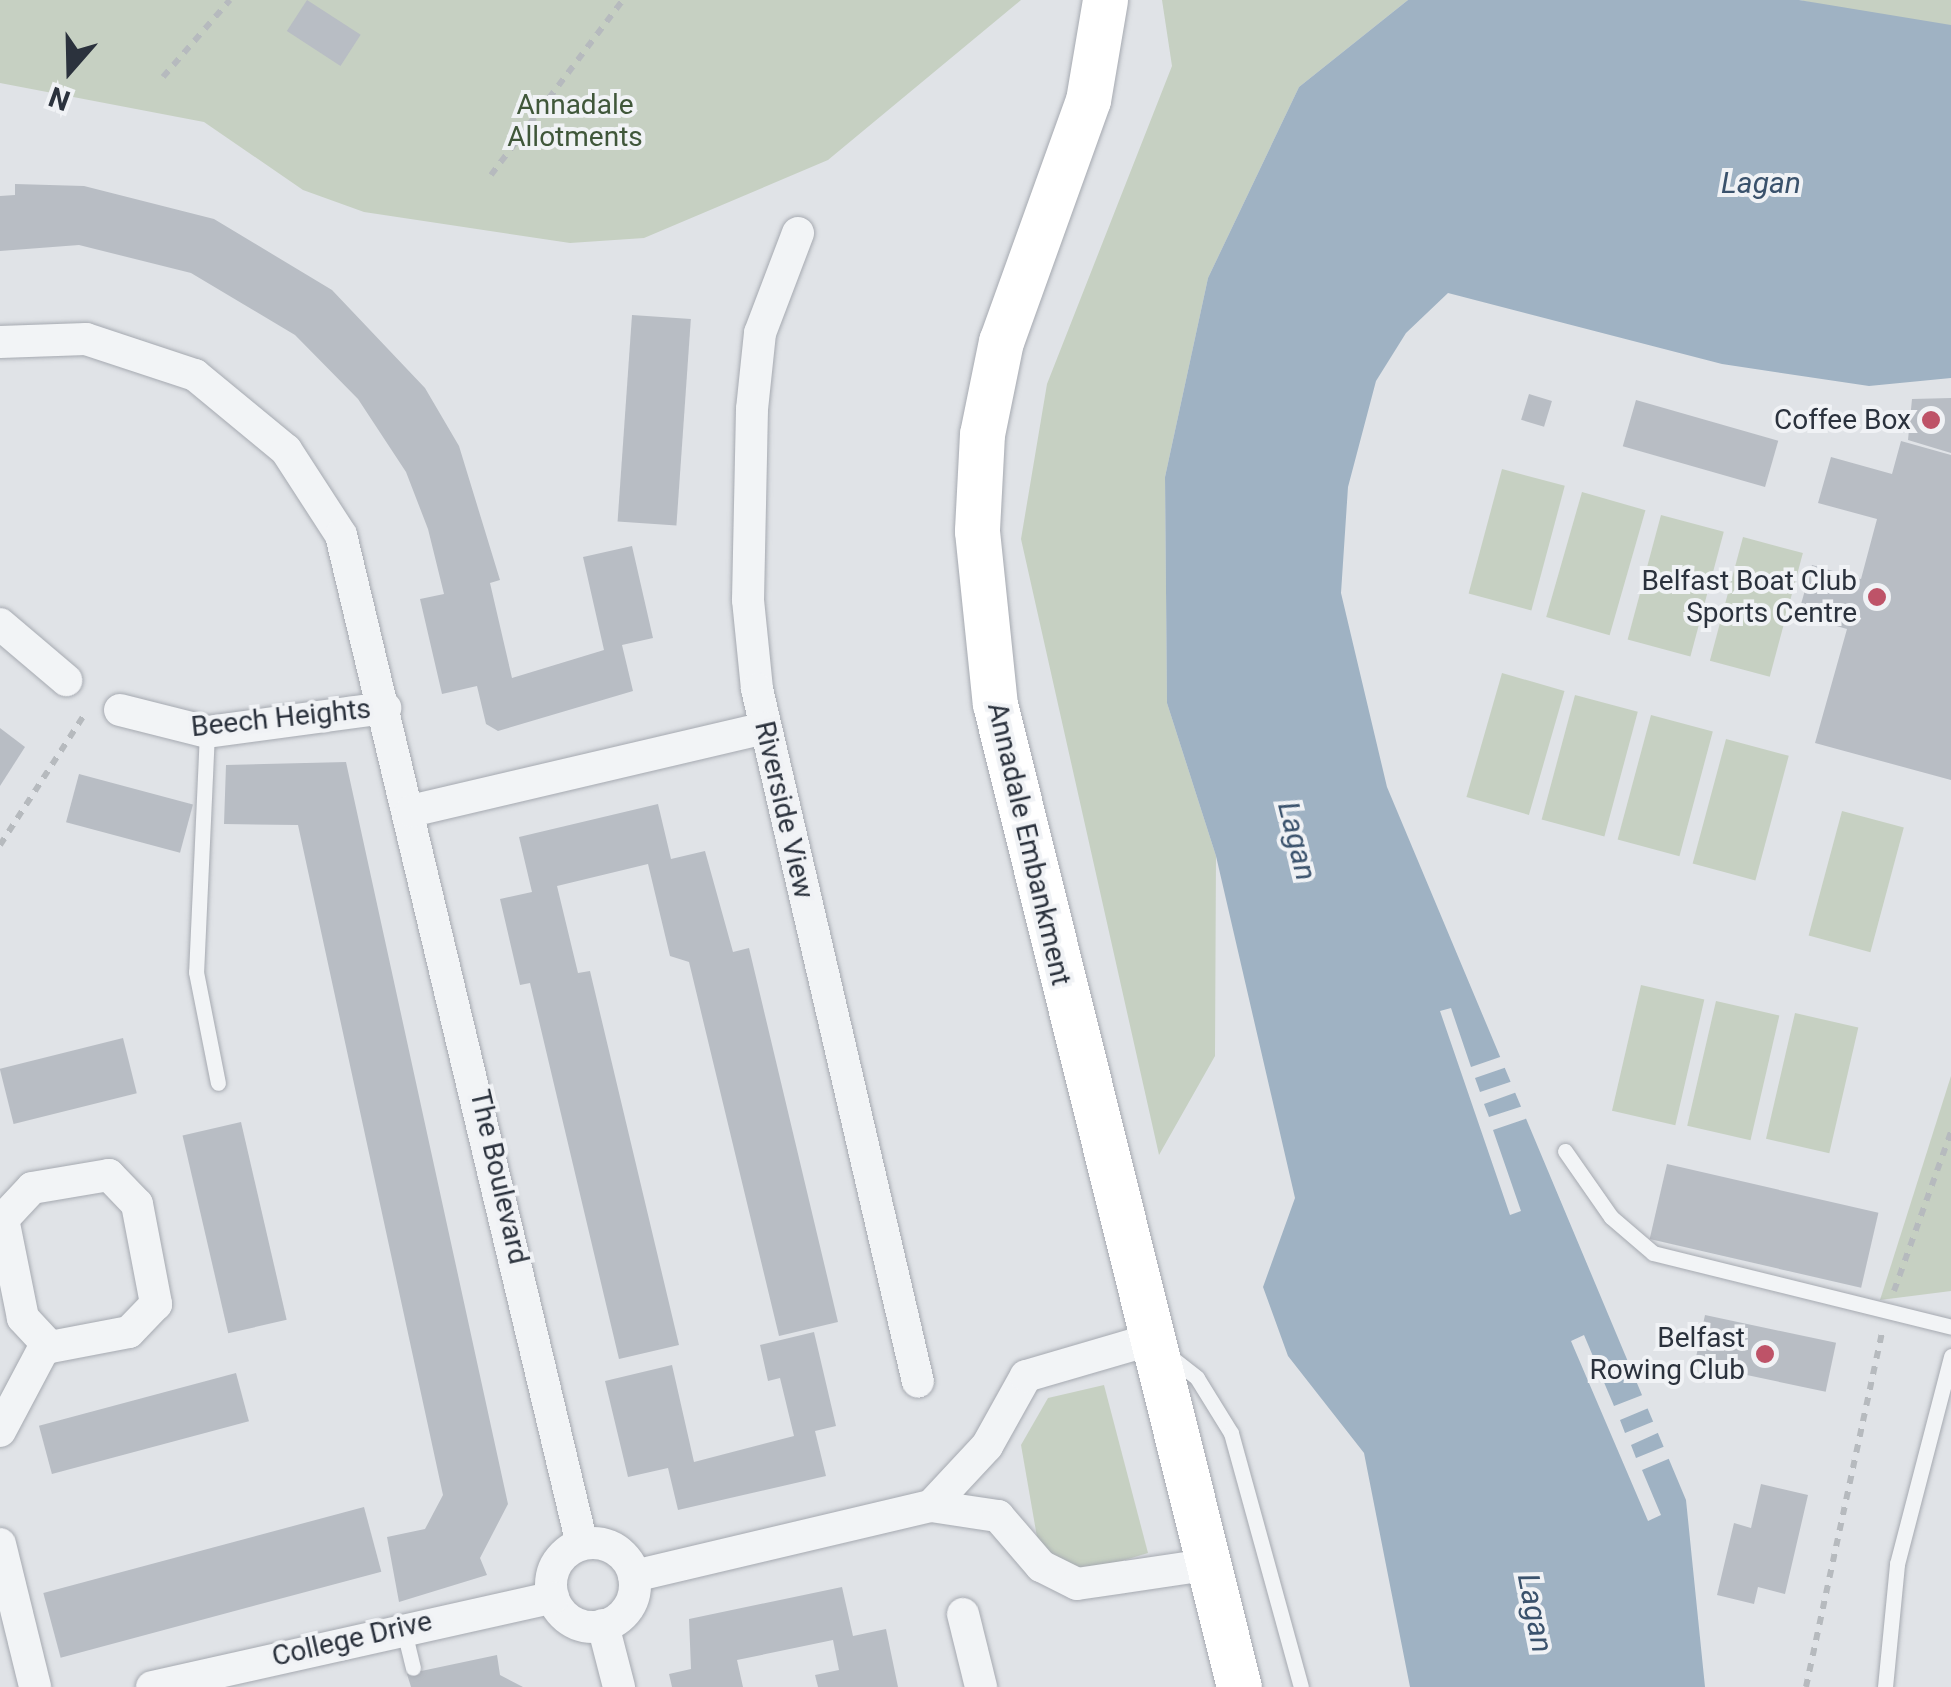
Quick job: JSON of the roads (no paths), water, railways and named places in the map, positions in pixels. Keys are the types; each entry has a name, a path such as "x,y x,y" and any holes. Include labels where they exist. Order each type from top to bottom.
{"street":[{"name":"Annadale Embankment","path":"1104,0 1088,100 1001,340 982,434 977,531 995,704 1149,1340 1239,1687"},
{"name":"Riverside View","path":"798,233 760,334 747,484 764,728 918,1382"},
{"name":"Beech Heights","path":"0,342 54,335 160,359 261,425 341,535 411,810"},
{"path":"0,624 66,680"},
{"name":"Beech Heights","path":"120,710 207,732 385,708"},
{"path":"411,810 764,728"},
{"name":"The Boulevard","path":"411,810 582,1544"},
{"path":"91,1174 122,1180 137,1204 156,1304 129,1332 46,1344 23,1318 3,1219 32,1188 91,1174"},
{"path":"931,1506 987,1446 1026,1376 1149,1340"},
{"path":"0,1431 46,1344"},
{"path":"634,1576 931,1506 998,1516 1041,1566 1077,1584 1206,1565"},
{"path":"0,1544 34,1687"},
{"path":"582,1544 620,1553 634,1576 631,1602 603,1625 578,1624 553,1597 560,1558 582,1544"},
{"name":"College Drive","path":"152,1687 402,1627 553,1597"},
{"path":"964,1614 982,1687"},
{"path":"603,1625 619,1687"}],"lane":[{"path":"207,732 196,972 218,1083"},
{"path":"1565,1150 1611,1216 1654,1253 1888,1308 1951,1328"},
{"path":"1149,1340 1197,1378 1231,1432 1300,1687"},
{"path":"1886,1687 1898,1564 1951,1356"},
{"path":"402,1627 412,1668"}],"water":[{"name":"Lagan","path":"1408,0 1799,0 1951,25 1951,378 1869,386 1722,364 1448,293 1406,333 1376,381 1348,487 1341,593 1387,787 1686,1500 1705,1687 1410,1687 1364,1453 1288,1356 1263,1287 1295,1198 1216,856 1167,703 1165,477 1208,278 1299,87"}],"place":[{"name":"Coffee Box","path":"1931,420"},
{"name":"Belfast Boat Club Sports Centre","path":"1877,597"},
{"name":"Belfast Rowing Club","path":"1765,1354"}],"park label":[{"name":"Annadale Allotments","path":"575,121"}]}
